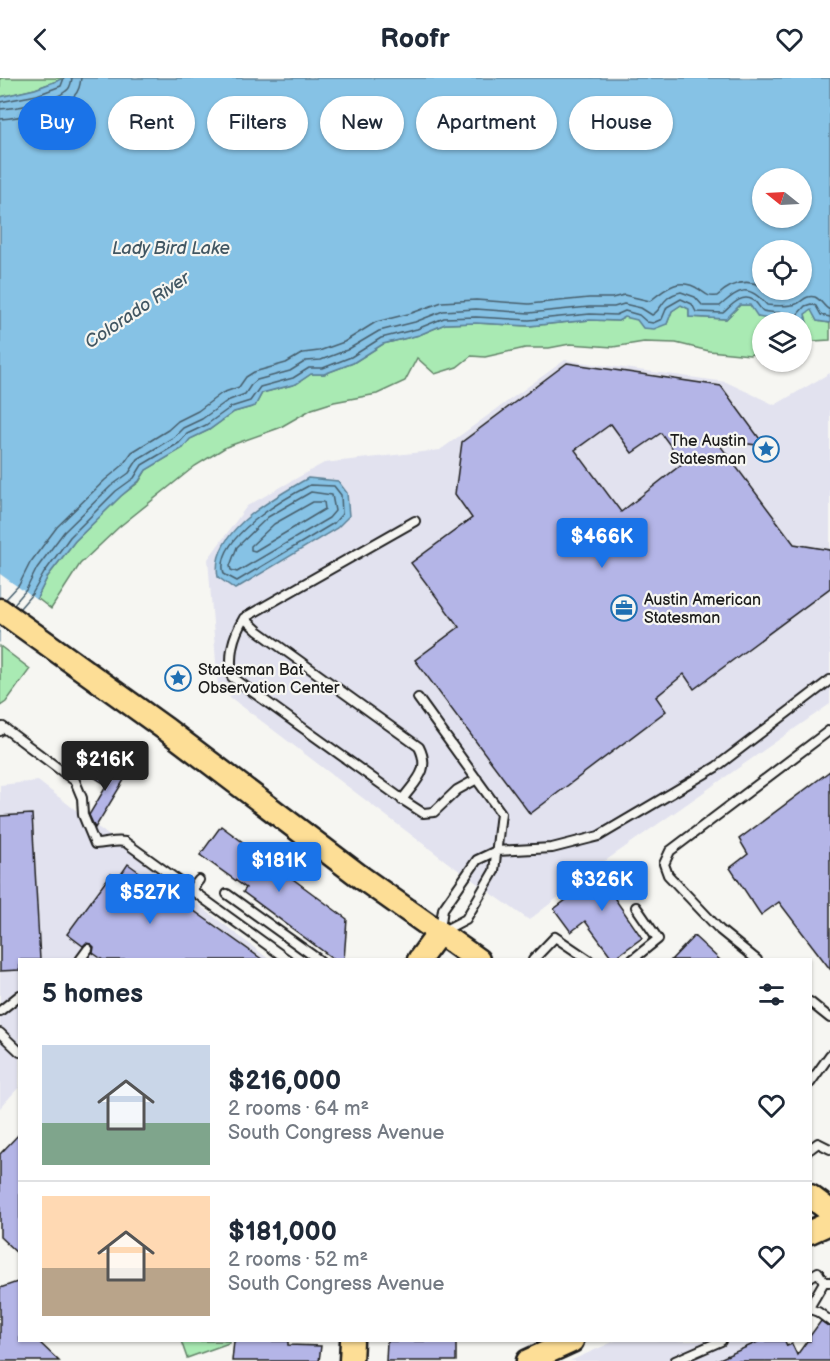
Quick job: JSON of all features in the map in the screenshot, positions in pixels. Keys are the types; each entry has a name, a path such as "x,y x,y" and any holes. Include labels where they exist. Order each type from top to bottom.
{"main road":[{"path":"0,610 166,730 362,878 475,958"},
{"path":"421,958 440,933"},
{"path":"812,1198 830,1211"},
{"path":"812,1231 830,1223"},
{"path":"351,1361 352,1342"},
{"path":"528,1361 570,1342"}],"lane":[{"path":"415,520 244,618 233,638 232,677 423,813 434,812 457,790 477,779"},
{"path":"244,618 258,631 419,747 425,758 425,766 402,800"},
{"path":"440,933 443,909 477,860 496,851 552,848 599,836 716,767 830,680"},
{"path":"418,698 501,813 494,871 466,919 440,933"},
{"path":"0,731 3,727 75,780 82,798 83,815 94,844 108,844 114,840 125,843 285,958"},
{"path":"755,958 720,930 668,875 664,864 670,851 830,730"},
{"path":"191,890 199,880"},
{"path":"227,894 316,958"},
{"path":"634,958 658,939 636,907"},
{"path":"535,958 555,937 586,958"},
{"path":"81,958 88,949"},
{"path":"0,1011 18,996"},
{"path":"812,1004 830,1018"},
{"path":"0,1033 18,1050"},
{"path":"812,1080 830,1055"},
{"path":"812,1148 818,1143 830,1148"},
{"path":"812,1276 818,1272 827,1282 812,1304"},
{"path":"812,1308 830,1321"},
{"path":"675,1361 719,1342"}],"shaded area":[{"path":"565,360 726,382 775,405 830,373 830,704 605,861 529,920 447,862 218,688 208,559 247,506 324,463 440,450"},
{"path":"38,781 267,958 18,958 18,1088 0,1108 0,785"},
{"path":"613,1342 778,1342 806,1361 570,1361"}],"green space":[{"path":"0,78 65,78 35,89 0,97"},
{"path":"681,305 689,309 689,317 726,319 740,305 750,305 761,312 752,312 752,354 709,351 676,343 644,342 613,347 570,344 549,348 525,348 485,357 471,356 457,367 435,374 417,358 405,381 377,394 334,402 312,409 279,428 226,447 195,466 119,527 80,564 51,609 37,598 48,576 75,541 121,496 139,482 146,470 183,448 190,439 209,430 234,412 255,406 262,393 296,384 311,374 324,374 353,363 383,344 419,335 445,324 529,326 590,320 618,321 625,317 667,324 672,311"},
{"path":"811,309 817,321 830,323 830,340 812,341 812,312 807,312"},
{"path":"0,646 30,669 6,702 0,706"},
{"path":"181,1342 229,1342 229,1343 187,1358"}],"water":[{"name":"Lady Bird Lake","path":"65,78 830,78 830,323 817,321 811,310 808,312 755,312 750,305 740,305 726,319 689,317 689,309 681,305 672,311 667,324 654,329 643,328 637,320 625,317 618,321 590,320 529,326 445,324 419,335 383,344 353,363 324,374 311,374 296,384 262,393 255,406 234,412 209,430 190,439 183,448 146,470 139,481 75,541 48,576 37,598 0,641 0,97 35,89"},
{"path":"308,478 338,481 347,493 349,516 337,528 235,589 218,577 218,560 234,530 263,506"}],"pier":[{"path":"0,574 38,601 0,644"}],"building":[{"name":"Austin American Statesman","path":"567,363 721,386 765,446 716,440 794,544 830,550 830,588 694,689 684,674 656,697 666,711 530,814 415,660 459,627 411,563 472,518 455,494 462,442","holes":["611,424 632,453 661,433 683,463 621,512 575,450"]},
{"path":"100,764 124,780 95,828 89,815 107,785 92,776"},
{"path":"830,771 830,969 779,902 761,915 730,868 748,854 739,839"},
{"path":"32,814 40,958 18,958 18,970 0,971 0,816"},
{"path":"221,826 347,919 344,958 332,958 243,892 246,888 200,855"},
{"path":"128,864 260,958 100,958 93,953 94,947 91,944 86,943 83,946 67,934 111,874 118,879"},
{"path":"613,865 630,888 615,899 642,938 612,958 585,921 571,932 554,909"},
{"path":"694,936 718,958 673,958"},
{"path":"18,1135 18,1254 0,1237 0,1154"},
{"path":"18,1282 18,1342 39,1342 59,1361 0,1361 0,1288"},
{"path":"821,1321 830,1327 830,1361 715,1361 758,1342 785,1342 787,1346 792,1344 797,1355 806,1342 812,1342 812,1333"},
{"path":"234,1342 288,1342 288,1345 321,1346 319,1361 232,1361"},
{"path":"387,1342 456,1342 456,1361 386,1361"}],"place":[{"name":"The Austin Statesman","path":"766,449"},
{"name":"Austin American Statesman","path":"624,608"},
{"name":"Statesman Bat Observation Center","path":"178,678"}],"water label":[{"name":"Colorado River","path":"137,310"}]}
